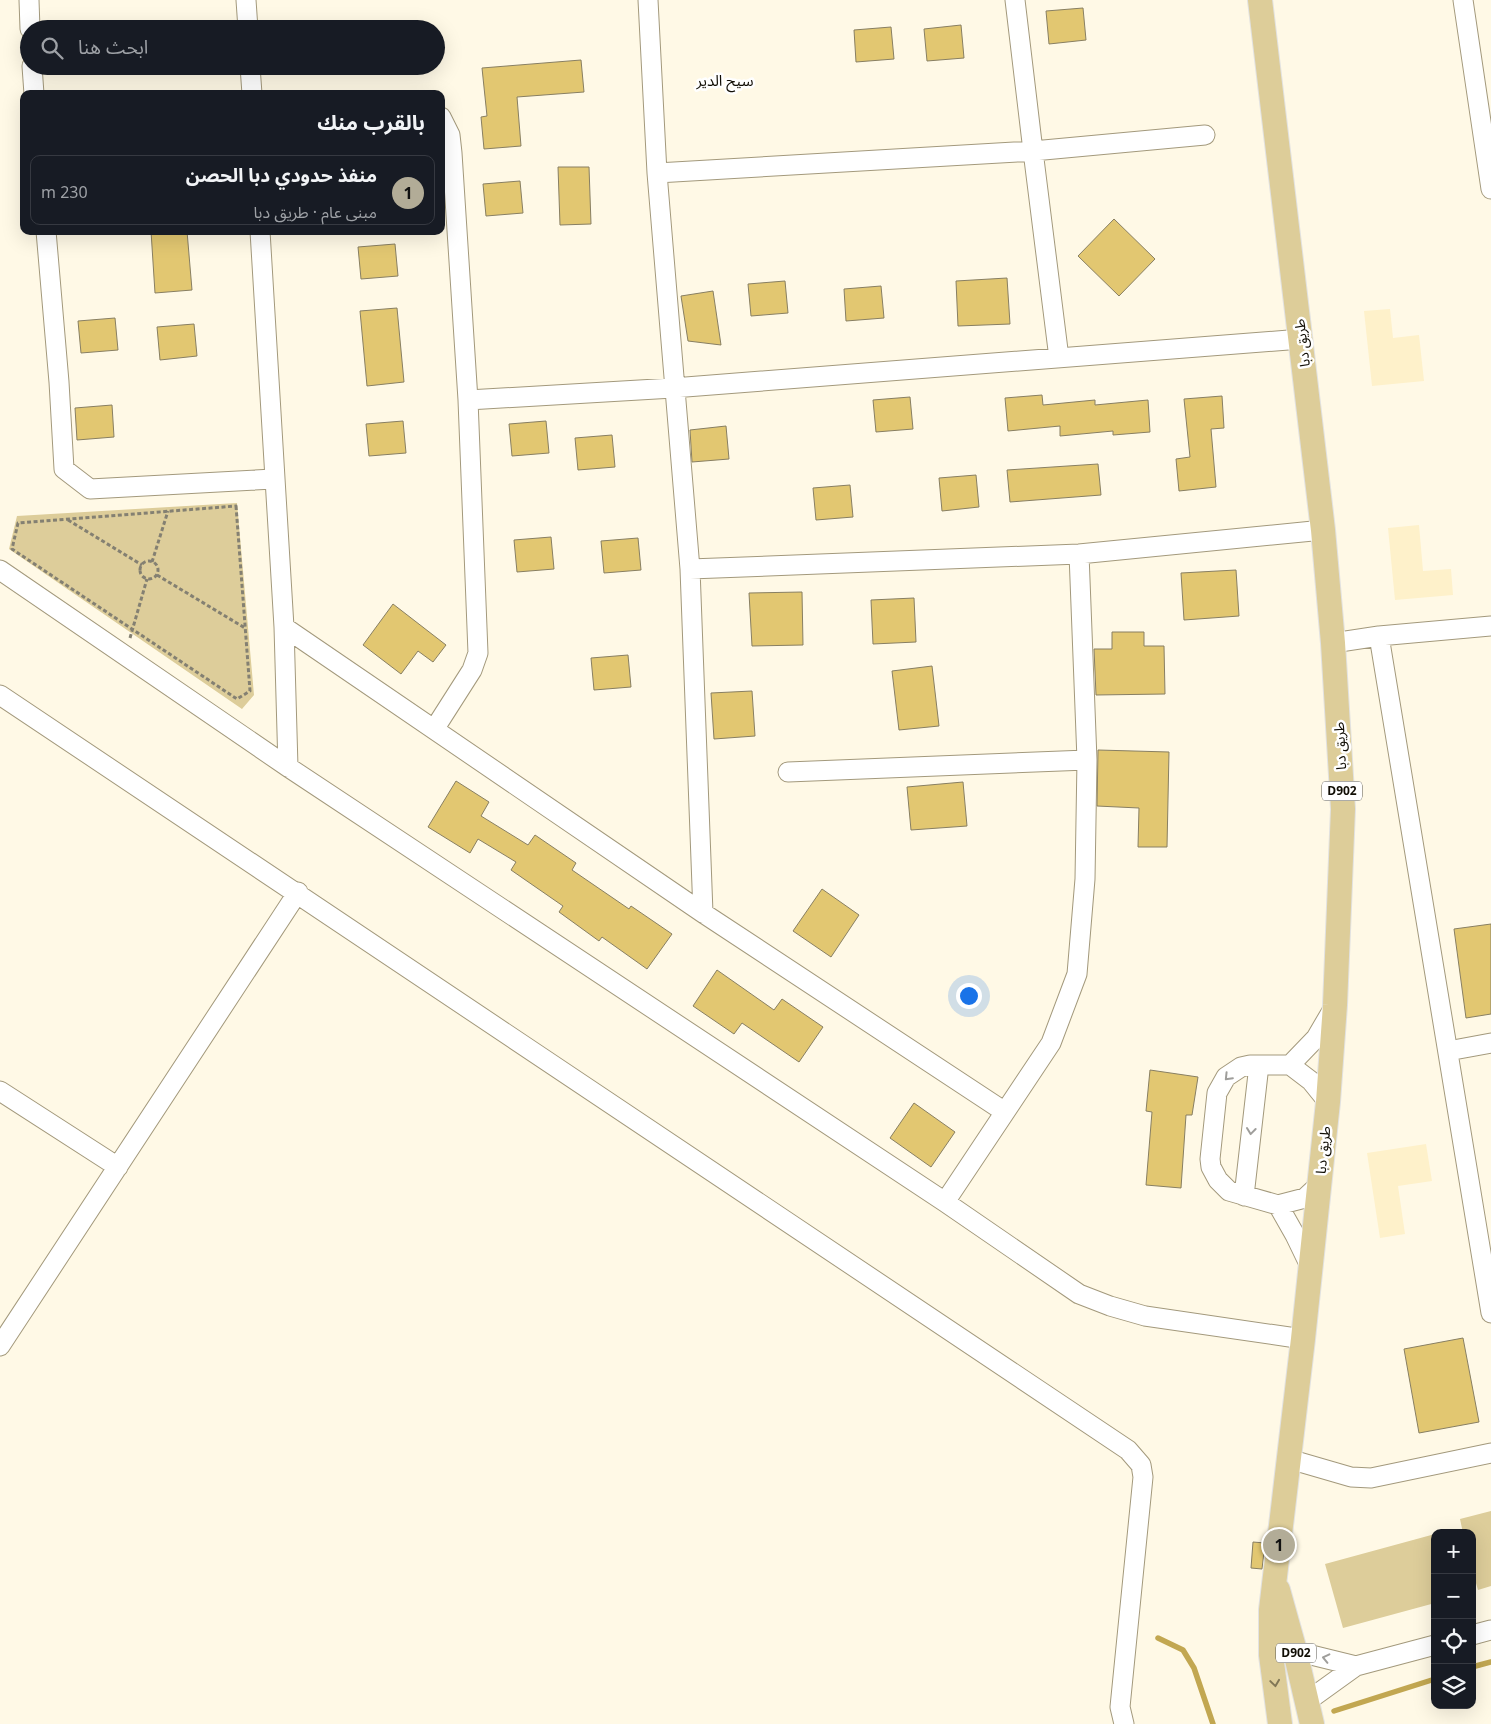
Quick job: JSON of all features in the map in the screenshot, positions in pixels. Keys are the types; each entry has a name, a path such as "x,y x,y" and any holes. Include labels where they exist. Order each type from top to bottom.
{"main road":[{"name":"طريق دبا","path":"1260,0 1323,530 1334,643 1344,809 1335,1005 1328,1102 1276,1583 1270,1610 1271,1655 1280,1724"},
{"name":"طريق دبا","path":"1276,1583 1295,1651 1309,1713"},
{"path":"1271,1655 1295,1651"}],"street":[{"path":"29,0 30,20"},
{"path":"246,0 247,20"},
{"path":"648,0 657,173 673,388 690,569 703,913"},
{"path":"1015,0 1058,358"},
{"path":"1462,0 1491,189"},
{"path":"33,75 34,90"},
{"path":"251,75 252,90"},
{"path":"435,728 472,670 478,653 468,400 452,153 450,135 445,125"},
{"path":"657,173 1033,151 1205,134"},
{"path":"46,235 59,382 64,469 90,489 274,479"},
{"path":"260,235 284,627 288,767"},
{"path":"468,400 673,388 1301,338"},
{"path":"690,569 1079,554 1323,530"},
{"path":"945,1202 1051,1043 1077,974 1086,879 1087,760 1079,554"},
{"path":"0,570 288,767 945,1202 1079,1294 1110,1306 1145,1316 1303,1339"},
{"path":"1334,643 1379,636 1491,626"},
{"path":"284,627 435,728 703,913 1005,1112"},
{"path":"1379,636 1491,1313"},
{"path":"0,695 298,892 1136,1457 1142,1465 1143,1477 1120,1707 1124,1724"},
{"path":"788,772 1087,760"},
{"path":"0,1346 298,892"},
{"path":"1290,1065 1316,1038 1335,1005"},
{"path":"1448,1051 1491,1043"},
{"path":"1244,1196 1259,1065"},
{"path":"1319,1185 1305,1198 1278,1205 1244,1196 1230,1190 1218,1180 1210,1159 1218,1093 1221,1084 1226,1077 1241,1067 1290,1065 1311,1081 1328,1102"},
{"path":"0,1091 118,1167"},
{"path":"1278,1205 1310,1266"},
{"path":"1289,1459 1351,1477 1371,1478 1491,1453"},
{"path":"1476,1634 1491,1630"},
{"path":"1295,1651 1356,1666 1431,1646"},
{"path":"1309,1713 1356,1666"}],"path":[{"path":"236,506 250,692 237,699 12,549 18,523 67,519 236,506"},
{"path":"152,562 168,511"},
{"path":"67,519 142,565"},
{"path":"142,565 147,561 152,562 158,567 157,575"},
{"path":"142,565 142,575 148,579"},
{"path":"157,575 245,628"},
{"path":"124,655 148,579 157,575"}],"shaded area":[{"path":"1390,309 1393,338 1419,335 1424,381 1372,386 1364,311"},
{"path":"237,503 254,695 242,709 9,549 17,516"},
{"path":"1419,525 1423,571 1451,569 1453,595 1395,600 1388,528"},
{"path":"1426,1144 1432,1181 1398,1186 1405,1234 1380,1238 1367,1153"},
{"path":"1491,1511 1491,1586 1478,1590 1476,1583 1476,1529 1462,1529 1460,1519"},
{"path":"1431,1535 1431,1604 1343,1628 1325,1564"}],"building":[{"path":"1083,8 1086,40 1049,44 1046,11"},
{"path":"961,25 964,58 927,61 924,29"},
{"path":"891,27 894,59 856,62 854,30"},
{"path":"581,60 584,92 517,97 521,146 484,149 481,117 487,116 482,68"},
{"path":"558,167 589,167 591,224 560,225"},
{"path":"520,181 523,213 486,216 483,184"},
{"path":"1114,219 1155,259 1119,296 1078,256"},
{"path":"151,235 187,235 192,290 155,293"},
{"path":"395,244 398,276 361,279 358,247"},
{"path":"1007,278 1010,324 958,326 956,281"},
{"path":"785,281 788,313 751,316 748,284"},
{"path":"881,286 884,318 846,321 844,289"},
{"path":"713,291 721,345 688,341 681,296"},
{"path":"397,308 404,382 367,386 360,311"},
{"path":"115,318 118,350 81,353 78,321"},
{"path":"194,324 197,356 160,360 157,327"},
{"path":"1042,395 1043,405 1095,400 1095,405 1148,400 1150,432 1113,435 1113,431 1060,436 1060,426 1008,431 1005,398"},
{"path":"1222,396 1224,428 1211,429 1216,487 1179,491 1176,459 1190,457 1184,399"},
{"path":"910,397 913,429 876,432 873,400"},
{"path":"112,405 114,437 77,440 75,408"},
{"path":"403,421 406,453 369,456 366,424"},
{"path":"546,421 549,453 512,456 509,424"},
{"path":"726,426 729,459 692,462 690,430"},
{"path":"612,435 615,467 578,470 575,438"},
{"path":"1098,464 1101,495 1010,502 1007,470"},
{"path":"976,475 979,507 942,511 939,478"},
{"path":"850,485 853,517 816,520 813,488"},
{"path":"551,537 554,569 517,572 514,540"},
{"path":"638,538 641,570 604,573 601,541"},
{"path":"1236,570 1239,616 1184,620 1181,573"},
{"path":"802,592 803,645 752,646 749,593"},
{"path":"914,598 916,642 873,644 871,600"},
{"path":"393,604 446,645 433,662 418,651 401,674 363,645"},
{"path":"1112,632 1144,632 1144,646 1164,646 1165,694 1096,695 1094,649 1112,649"},
{"path":"628,655 631,687 594,690 591,658"},
{"path":"932,666 939,726 899,730 892,671"},
{"path":"752,691 755,736 714,739 711,693"},
{"path":"1098,750 1169,752 1167,847 1138,847 1139,808 1097,806"},
{"path":"456,781 489,802 481,816 528,845 535,835 576,863 572,870 629,909 631,906 672,934 647,969 602,937 599,941 559,912 563,906 511,870 516,862 478,839 470,853 428,827"},
{"path":"963,782 967,826 911,830 907,787"},
{"path":"822,889 859,915 831,957 793,931"},
{"path":"1491,924 1491,1014 1466,1018 1454,929"},
{"path":"717,970 774,1010 782,999 823,1027 799,1062 742,1023 734,1034 693,1006"},
{"path":"1150,1070 1198,1077 1192,1115 1186,1115 1181,1188 1146,1185 1152,1112 1146,1111"},
{"path":"914,1103 955,1132 931,1167 890,1138"},
{"path":"1463,1338 1479,1422 1419,1433 1404,1349"},
{"path":"1253,1542 1265,1543 1262,1569 1251,1568"}],"waterway":[{"path":"1158,1638 1183,1650 1194,1668 1213,1724"},
{"path":"1476,1666 1491,1662"},
{"path":"1334,1711 1431,1680"}],"place":[{"name":"منفذ حدودي دبا الحصن","path":"1279,1545"}],"district":[{"name":"سيح الدير","path":"725,81"}]}
